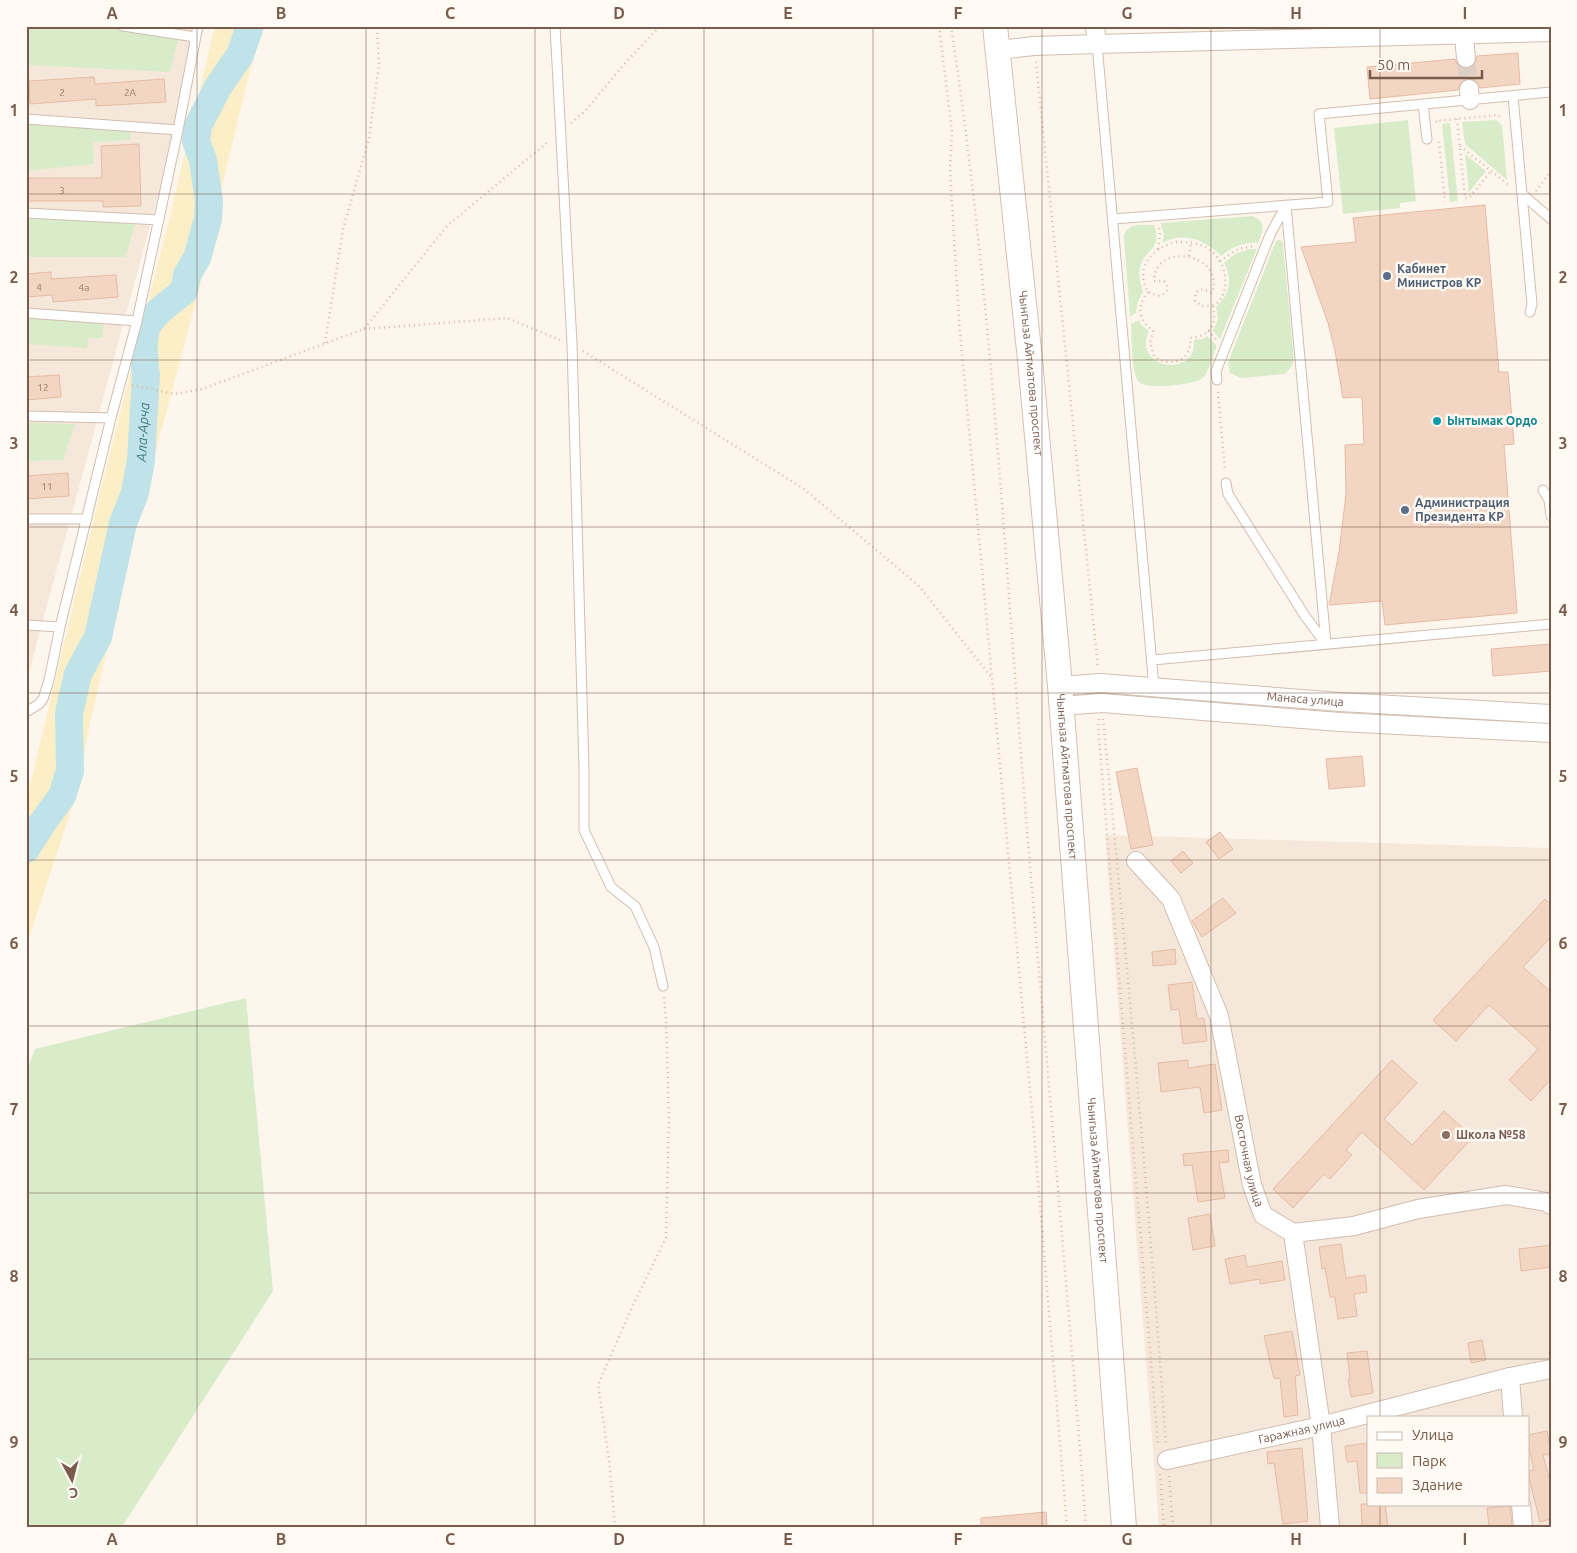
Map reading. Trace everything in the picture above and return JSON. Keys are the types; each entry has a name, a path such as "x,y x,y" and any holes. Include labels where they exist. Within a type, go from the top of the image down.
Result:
{"main road":[{"name":"Чынгыза Айтматова проспект","path":"995,26 1030,360 1060,696 1124,1527"}],"street":[{"path":"1095,26 1097,44"},
{"path":"999,50 1034,46 1463,30 1551,32"},
{"path":"1463,30 1466,58"},
{"name":"Манаса улица","path":"1060,696 1100,683 1340,702 1551,714"},
{"name":"Манаса улица","path":"1060,696 1102,703 1340,722 1551,733"},
{"name":"Восточная улица","path":"1136,861 1171,899 1219,1016 1252,1186 1263,1215 1293,1234"},
{"path":"1330,1527 1321,1426 1293,1234 1354,1226 1418,1209 1506,1195 1551,1204"},
{"name":"Гаражная улица","path":"1161,1459 1321,1426 1510,1377 1551,1369"},
{"path":"1510,1377 1513,1416"},
{"path":"1521,1506 1523,1527"}],"lane":[{"path":"123,26 195,37"},
{"path":"26,712 38,704 46,690 111,418 137,320 178,130 198,26"},
{"path":"555,26 572,344 584,769 584,830 610,887 635,906 654,947 663,986"},
{"path":"1097,44 1114,219 1154,688"},
{"path":"1114,219 1328,202 1319,114 1423,104 1470,94 1513,96 1551,92"},
{"path":"1513,96 1532,304 1530,312"},
{"path":"1423,104 1427,139"},
{"path":"26,119 178,130"},
{"path":"1522,194 1551,219"},
{"path":"1217,380 1216,370 1265,248 1286,205"},
{"path":"1286,205 1326,644"},
{"path":"26,213 159,220"},
{"path":"26,313 137,320"},
{"path":"26,416 111,418"},
{"path":"1226,483 1228,494 1305,616 1326,644"},
{"path":"1543,490 1550,500 1551,516"},
{"path":"26,519 87,519"},
{"path":"1152,660 1551,624"},
{"path":"26,625 60,627"}],"path":[{"path":"325,343 342,229 369,138 378,66 377,26"},
{"path":"364,329 447,226 585,111 627,61 660,26"},
{"path":"939,26 952,132 950,169 959,320 1033,1122 1067,1527"},
{"path":"950,26 978,239 995,417 1025,806 1086,1527"},
{"path":"1034,46 1100,683"},
{"path":"1437,130 1436,121 1497,115 1505,121"},
{"path":"1456,119 1465,198 1469,198 1491,171"},
{"path":"1438,139 1445,202"},
{"path":"1459,145 1522,194"},
{"path":"1535,192 1551,171"},
{"path":"1154,216 1160,234 1158,250"},
{"path":"1176,242 1192,243 1210,250 1220,261 1225,273 1225,287 1220,299 1213,306 1202,306 1196,301 1196,292 1204,289 1212,293 1214,285 1207,266 1196,258 1176,256 1164,262 1156,271 1154,281 1164,281 1167,284 1168,289 1166,293 1158,296 1148,292 1143,279 1144,266 1152,254 1163,246 1176,242"},
{"path":"1189,256 1192,243"},
{"path":"1220,261 1230,253 1244,247 1251,245 1265,248"},
{"path":"1148,292 1140,307 1143,321 1154,331 1150,342 1154,356 1166,363 1181,360 1189,351 1190,338 1202,336 1208,331 1214,321 1213,306"},
{"path":"121,382 174,394 202,389 364,329 507,318 572,344 804,489 920,586 991,677"},
{"path":"1217,380 1226,483"},
{"path":"1102,703 1128,971 1156,1304 1164,1527"},
{"path":"1102,703 1098,726 1161,1459 1173,1527"},
{"path":"615,1527 609,1458 598,1385 632,1305 666,1238 669,1117 663,986"}],"shaded area":[{"path":"26,26 204,26 26,683"},
{"path":"1105,835 1551,848 1551,1527 1159,1527"}],"green space":[{"path":"26,26 92,26 179,36 170,72 30,65 26,76"},
{"path":"1408,120 1416,201 1400,203 1400,208 1343,214 1334,128"},
{"path":"1496,120 1502,125 1507,180 1465,144 1462,122"},
{"path":"26,123 131,127 130,140 93,142 94,164 26,171"},
{"path":"1450,123 1458,201 1450,202 1442,124"},
{"path":"1465,154 1486,171 1469,192"},
{"path":"1253,216 1260,221 1263,228 1258,243 1247,243 1238,246 1221,256 1215,250 1194,239 1170,239 1162,243 1164,236 1161,223"},
{"path":"26,217 135,223 126,257 26,257"},
{"path":"1154,225 1156,234 1155,245 1145,257 1139,271 1143,292 1138,301 1136,313 1130,317 1124,236 1132,226"},
{"path":"1276,241 1282,241 1283,245 1294,359 1292,366 1285,374 1241,378 1230,373 1228,362"},
{"path":"1249,249 1257,249 1220,339 1213,331 1218,319 1216,307 1221,302 1229,286 1229,275 1224,263 1235,254"},
{"path":"26,317 104,320 102,338 88,338 87,348 26,344"},
{"path":"1139,320 1141,325 1149,331 1146,344 1149,354 1156,361 1166,364 1186,361 1192,353 1194,340 1203,339 1207,336 1217,346 1205,376 1198,381 1170,386 1151,386 1139,382 1136,378 1133,363 1131,324"},
{"path":"26,423 75,424 63,460 26,461"},
{"path":"246,998 273,1291 122,1527 26,1527 26,1072 35,1049"}],"sand":[{"path":"215,26 261,26 202,278 144,496 118,604 91,718 76,795 26,947 26,802"}],"building":[{"path":"1518,53 1520,84 1480,88 1474,80 1468,79 1460,84 1458,90 1370,99 1367,67 1455,59 1461,67 1467,68 1475,63 1477,56"},
{"path":"94,77 95,84 164,79 166,102 96,106 96,99 30,104 29,81"},
{"path":"139,144 141,206 103,207 103,201 26,201 26,178 102,178 101,146"},
{"name":"Ынтымак Ордо","path":"1485,205 1499,372 1508,372 1514,444 1504,445 1517,613 1385,625 1382,601 1329,605 1339,552 1346,494 1345,445 1364,444 1362,397 1343,398 1328,323 1301,247 1356,242 1353,218"},
{"path":"51,272 51,279 116,275 118,297 53,302 52,295 26,297 26,274"},
{"path":"59,375 61,397 26,400 26,377"},
{"path":"68,473 69,496 26,499 26,476"},
{"path":"1551,644 1551,671 1493,676 1491,649"},
{"path":"1362,756 1365,786 1329,789 1326,759"},
{"path":"1137,768 1153,845 1131,849 1116,772"},
{"path":"1220,832 1233,849 1219,859 1206,842"},
{"path":"1183,851 1193,863 1181,873 1171,861"},
{"path":"1223,898 1236,913 1202,937 1192,921"},
{"name":"Школа №58","path":"1545,899 1551,905 1551,937 1523,967 1551,992 1551,1079 1531,1101 1509,1080 1538,1049 1489,1005 1456,1041 1433,1020"},
{"path":"1175,949 1176,964 1153,966 1152,952"},
{"path":"1192,982 1197,1019 1204,1018 1207,1041 1183,1044 1179,1009 1171,1010 1168,985"},
{"path":"1188,1060 1188,1068 1215,1064 1222,1110 1204,1113 1200,1087 1161,1092 1158,1063"},
{"name":"Школа №58","path":"1392,1060 1417,1083 1384,1119 1412,1145 1444,1111 1473,1137 1424,1190 1362,1132 1346,1150 1352,1155 1330,1179 1324,1174 1293,1208 1273,1189"},
{"path":"1228,1150 1229,1162 1219,1163 1225,1198 1198,1202 1192,1165 1184,1166 1183,1154"},
{"path":"1210,1214 1215,1246 1193,1250 1188,1218"},
{"path":"1341,1244 1346,1278 1365,1275 1367,1292 1354,1294 1357,1316 1338,1319 1335,1297 1330,1297 1325,1268 1322,1269 1319,1247"},
{"path":"1551,1245 1551,1267 1521,1271 1519,1249"},
{"path":"1245,1255 1247,1267 1282,1261 1285,1280 1260,1284 1260,1279 1230,1284 1225,1259"},
{"path":"1292,1331 1300,1375 1295,1376 1298,1415 1284,1417 1280,1378 1274,1379 1264,1336"},
{"path":"1482,1340 1486,1360 1471,1363 1468,1343"},
{"path":"1367,1351 1373,1393 1351,1397 1347,1353"},
{"path":"1547,1431 1551,1454 1543,1455 1551,1485 1551,1519 1540,1522 1530,1482 1530,1471 1534,1470 1530,1453 1530,1435"},
{"path":"1367,1443 1367,1493 1360,1493 1357,1461 1347,1462 1345,1446"},
{"path":"1302,1448 1308,1521 1283,1524 1274,1463 1268,1464 1267,1452"},
{"path":"1361,1504 1367,1504 1367,1506 1385,1506 1388,1527 1362,1527"},
{"path":"1510,1506 1512,1525 1489,1527 1487,1508"},
{"path":"1046,1512 1047,1527 981,1527 981,1518"}],"waterway":[{"name":"Ала-Арча","path":"26,849 62,796 70,771 69,713 78,674 98,637 123,523 135,493 141,460 146,375 144,361 145,332 154,316 184,291 187,275 197,258 208,219 209,201 203,160 196,141 198,126 218,87 240,55 250,26"}],"tunnel":[{"path":"1466,58 1469,89"}],"place":[{"name":"Кабинет Министров КР","path":"1387,276"},
{"name":"Ынтымак Ордо","path":"1437,421"},
{"name":"Администрация Президента КР","path":"1405,510"},
{"name":"Школа №58","path":"1446,1135"}]}
